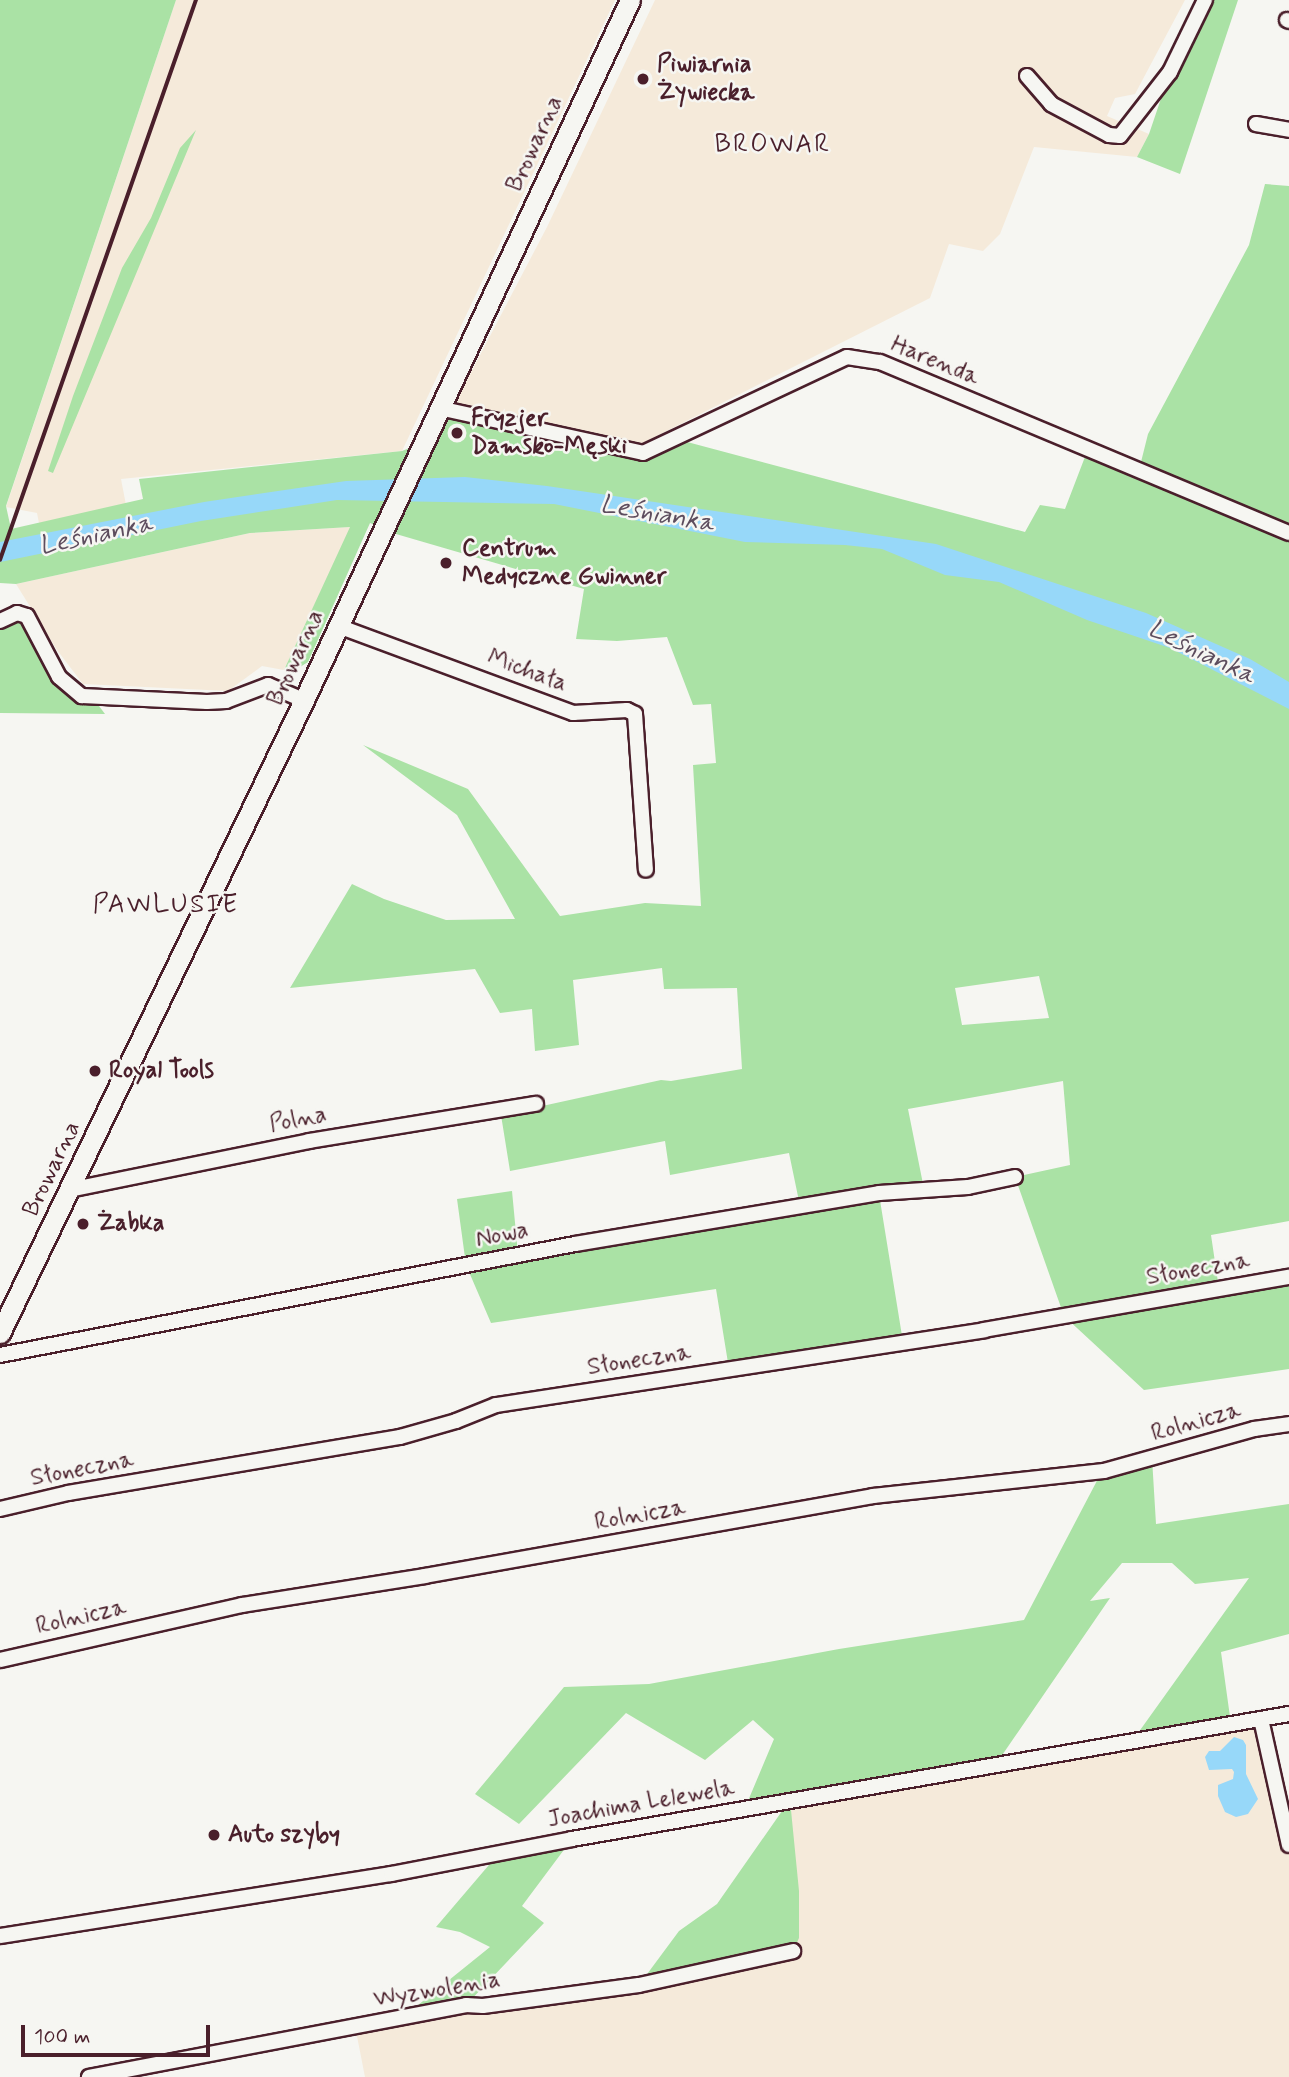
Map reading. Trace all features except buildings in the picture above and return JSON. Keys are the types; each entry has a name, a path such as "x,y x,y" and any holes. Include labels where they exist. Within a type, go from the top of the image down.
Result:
{"street":[{"name":"Browarna","path":"0,1334 384,530 422,443 630,0"},
{"path":"1027,76 1051,104 1109,135 1119,136 1170,72 1205,0"},
{"path":"1256,124 1289,130"},
{"name":"Harenda","path":"439,408 643,453 832,361 847,357 880,362 1289,533"},
{"path":"0,621 17,612 27,616 59,677 82,696 226,701 268,685 303,700"},
{"name":"Michała","path":"338,626 573,713 628,710 635,714 646,870"},
{"name":"Polna","path":"69,1190 309,1140 536,1104"},
{"name":"Nowa","path":"0,1355 582,1242 879,1193 968,1187 1015,1177"},
{"name":"Słoneczna","path":"0,1509 82,1491 400,1437 456,1421 496,1405 984,1330 1289,1277"},
{"name":"Rolnicza","path":"0,1660 242,1605 425,1576 873,1496 1104,1471 1254,1429 1289,1423"},
{"name":"Joachima Lelewela","path":"0,1936 391,1874 536,1845 1289,1714"},
{"path":"1261,1719 1289,1845"},
{"name":"Wyzwolenia","path":"89,2077 466,2005 483,2006 639,1985 793,1951"}],"shaded area":[{"path":"176,0 615,0 402,451 121,479 126,505 39,523 37,513 6,507"},
{"path":"655,0 1185,0 1135,94 1115,98 1107,116 1149,134 1137,157 1034,147 1000,234 983,251 949,244 930,298 635,447 455,403 547,227"},
{"path":"351,527 284,670 262,666 228,691 83,684 57,650 16,584 250,533"},
{"path":"1261,1719 1289,1845 1289,2077 365,2077 355,2026 792,1951 790,1800"}],"green space":[{"path":"0,0 176,0 6,506 11,529 143,499 139,479 402,451 422,443 439,408 643,453 676,439 1025,532 1040,505 1065,509 1088,449 1139,470 1148,434 1249,245 1265,184 1289,186 1289,1221 1211,1235 1219,1289 1289,1277 1289,1369 1144,1390 1064,1316 1015,1177 1070,1165 1063,1081 908,1109 924,1189 879,1194 903,1342 729,1369 716,1289 491,1323 466,1265 457,1199 512,1191 518,1254 800,1206 789,1153 670,1175 665,1141 510,1171 501,1115 661,1080 671,1081 742,1069 737,988 664,989 662,968 573,980 579,1045 535,1051 532,1009 500,1013 475,969 290,988 352,884 384,899 446,920 515,919 457,815 363,745 468,789 560,916 645,903 701,906 693,765 716,763 711,704 693,705 667,637 617,641 576,639 584,589 396,534 370,523 308,662 289,674 284,670 350,527 250,533 16,584 0,583","holes":["1039,976 1049,1018 962,1025 955,988"]},
{"path":"1205,0 1238,0 1180,174 1137,157 1149,134 1170,72"},
{"path":"196,130 53,473 48,471 73,396 122,268 151,218 180,148"},
{"path":"19,620 30,630 61,688 79,700 99,706 105,714 0,713 0,627"},
{"path":"1152,1458 1156,1524 1289,1504 1289,1634 1221,1652 1231,1724 1133,1740 1249,1578 1195,1584 1172,1563 1122,1563 1090,1601 1110,1598 996,1764 790,1800 799,1891 799,1938 793,1951 639,1985 679,1931 717,1904 789,1801 745,1808 774,1739 753,1720 705,1760 626,1713 519,1824 475,1794 564,1687 649,1684 839,1649 1024,1620 1100,1475"},
{"path":"572,1839 522,1906 544,1923 466,2005 402,2018 490,1947 460,1932 436,1927 500,1852"}],"water":[{"name":"Leśnianka","path":"465,477 547,486 936,544 1146,613 1250,659 1289,682 1289,709 1170,648 1087,620 999,582 945,575 882,549 845,545 745,542 554,504 337,500 201,521 0,562 0,542 204,502 346,481"},
{"path":"1234,1737 1243,1740 1246,1745 1246,1774 1258,1799 1248,1814 1236,1817 1225,1812 1218,1796 1218,1785 1233,1779 1234,1772 1232,1769 1209,1770 1205,1757 1209,1751 1220,1751"}],"railway":[{"path":"0,560 196,0"}],"place":[{"name":"Piwiarnia Żywiecka","path":"643,79"},
{"name":"Fryzjer Damsko-Męski","path":"457,433"},
{"name":"Centrum Medyczne Gwinner","path":"446,563"},
{"name":"Royal Tools","path":"95,1071"},
{"name":"Żabka","path":"83,1224"},
{"name":"Auto szyby","path":"214,1835"}],"district":[{"name":"BROWAR","path":"773,146"},
{"name":"PAWLUSIE","path":"166,906"}]}
